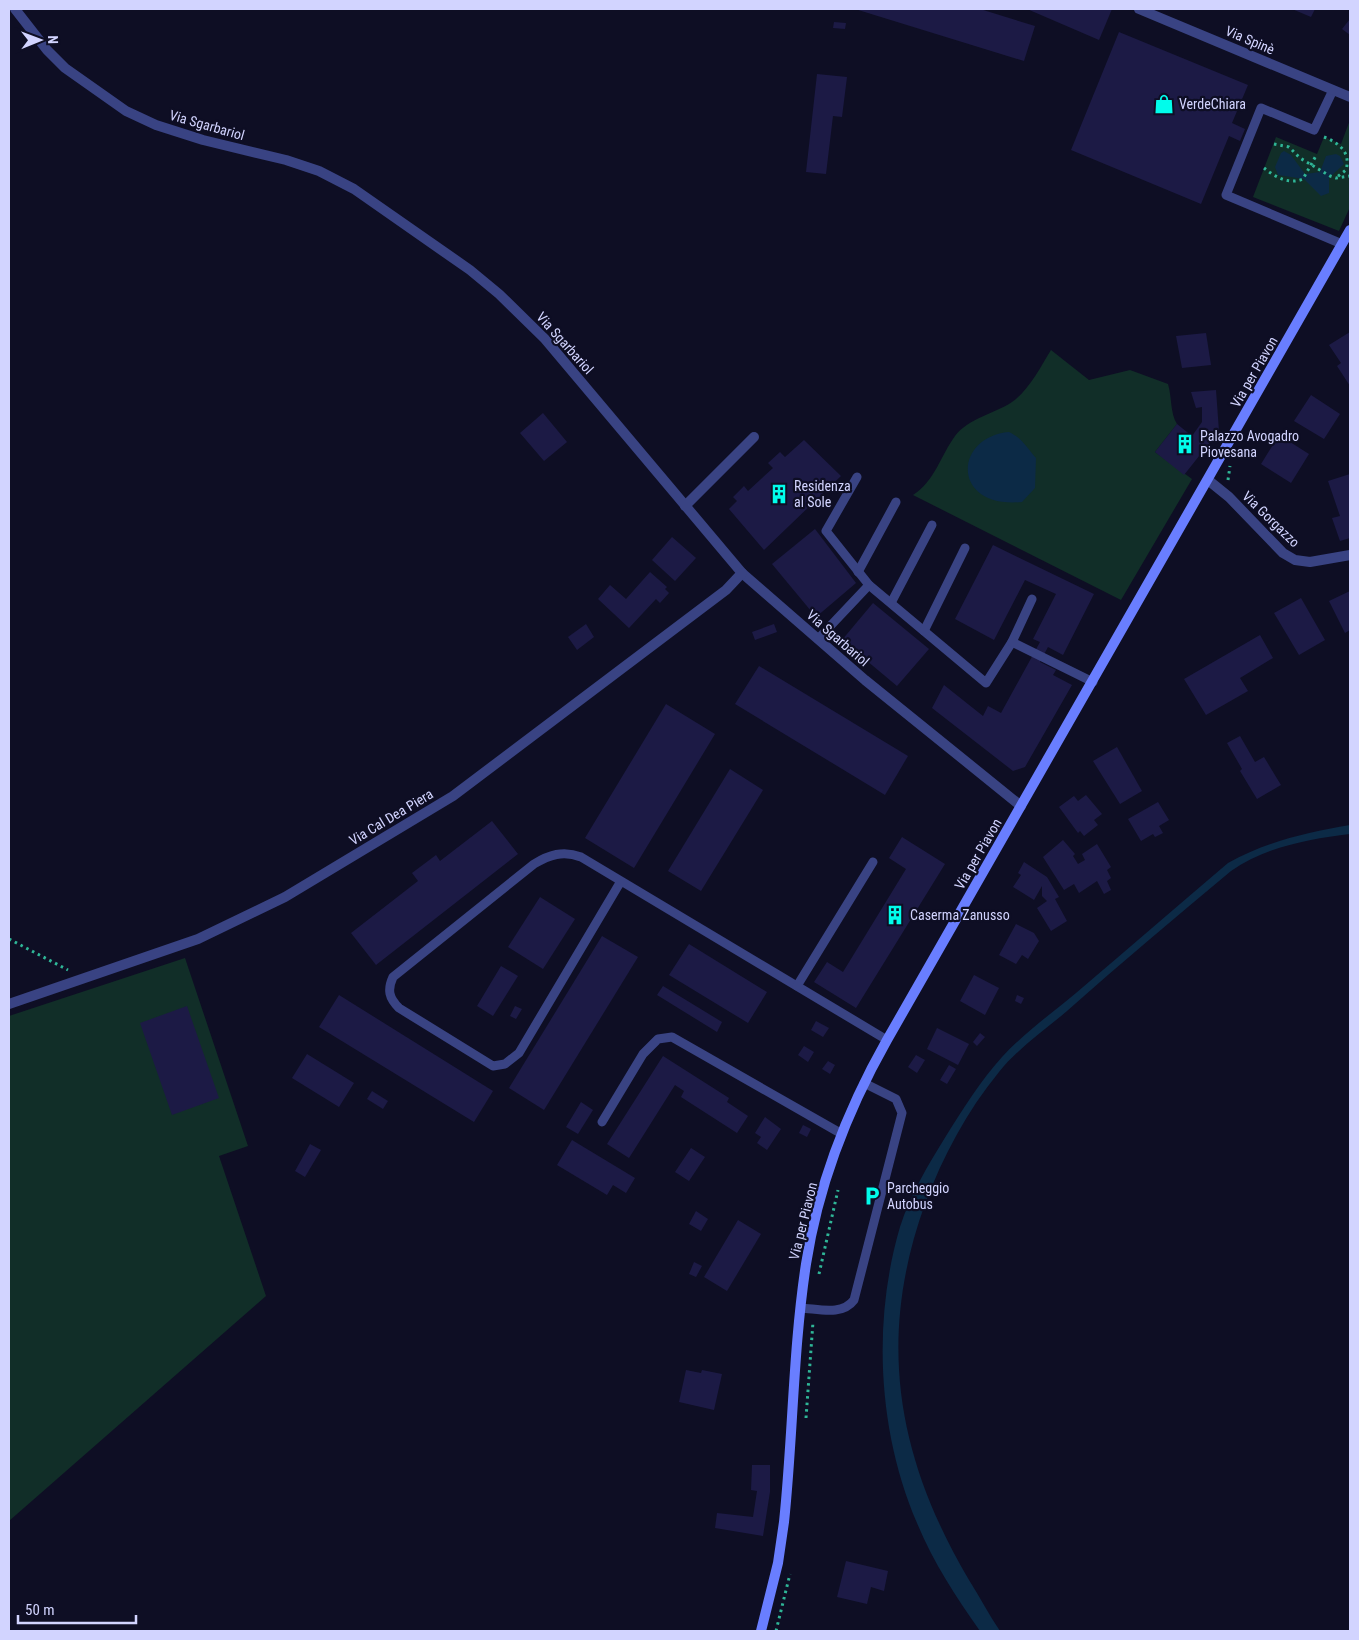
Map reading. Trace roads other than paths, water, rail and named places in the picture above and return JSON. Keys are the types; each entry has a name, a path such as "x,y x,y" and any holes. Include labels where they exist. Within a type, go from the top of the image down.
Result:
{"street":[{"name":"Via Sgarbariol","path":"16,9 47,50 65,68 126,111 156,125 202,140 286,160 319,171 354,189 470,270 499,294 545,339 742,573 872,686 1022,806"},
{"name":"Via Spinè","path":"1140,9 1350,97"},
{"name":"Via per Piavon","path":"761,1631 776,1571 784,1522 801,1308 812,1232 842,1134 864,1083 887,1040 1349,234"},
{"path":"685,506 754,437"},
{"name":"Via Gorgazzo","path":"1208,480 1229,497 1283,553 1295,560 1310,562 1350,555"},
{"name":"Via Cal Dea Piera","path":"9,1004 198,939 285,897 453,796 726,590 742,573"}],"lane":[{"path":"1333,90 1314,130 1261,108 1226,195 1342,244"},
{"path":"857,477 826,531 869,585 986,683 1012,642 1032,599"},
{"path":"858,572 896,502"},
{"path":"891,603 932,525"},
{"path":"924,631 965,548"},
{"path":"818,638 869,585"},
{"path":"1012,642 1093,682"},
{"path":"621,881 519,1053 505,1064 493,1066 399,1008 392,1000 390,985 393,977 534,864 556,854 574,854 621,881 887,1040"},
{"path":"797,986 873,862"},
{"path":"602,1122 644,1054 658,1039 672,1037 842,1134"},
{"path":"801,1308 842,1310 854,1300 902,1119 901,1107 896,1100 864,1083"}],"water":[{"path":"1284,151 1291,155 1305,174 1320,172 1326,156 1336,154 1340,156 1344,164 1329,178 1329,193 1321,196 1304,179 1278,175 1275,167 1281,153"},
{"path":"1009,432 1021,440 1036,458 1035,488 1022,502 999,501 982,495 972,484 968,472 970,458 977,446 991,437"},
{"path":"1350,825 1350,834 1288,845 1258,856 1231,871 1210,888 1006,1064 976,1102 940,1169 925,1204 910,1254 901,1303 898,1351 902,1397 911,1443 925,1489 944,1534 1000,1631 980,1631 930,1552 917,1523 904,1488 894,1452 887,1414 883,1376 885,1301 891,1263 900,1227 909,1203 920,1180 972,1095 1002,1057 1029,1031 1228,863 1257,849 1287,839"}],"place":[{"name":"VerdeChiara","path":"1164,104"},
{"name":"Palazzo Avogadro Piovesana","path":"1185,444"},
{"name":"Residenza al Sole","path":"779,494"},
{"name":"Caserma Zanusso","path":"895,915"},
{"name":"Parcheggio Autobus","path":"872,1196"}]}
